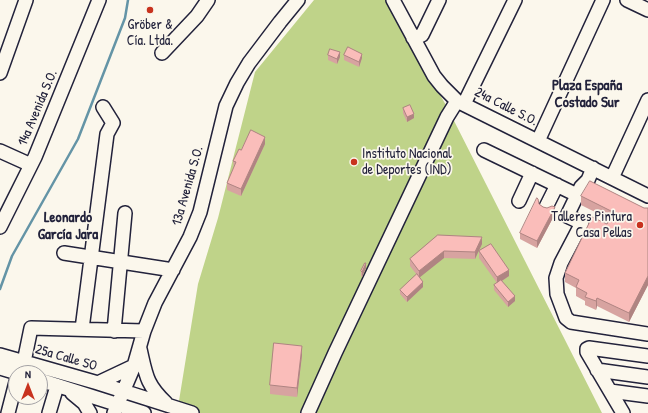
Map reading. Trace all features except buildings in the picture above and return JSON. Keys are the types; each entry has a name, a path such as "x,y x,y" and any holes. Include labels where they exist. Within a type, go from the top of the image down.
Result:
{"street":[{"path":"0,73 26,0"},
{"name":"14a Avenida S.O.","path":"0,227 31,165 100,0"},
{"path":"162,53 197,16 208,0"},
{"name":"13a Avenida S.O.","path":"116,409 134,366 144,331 155,303 190,237 200,212 226,106 249,63 298,0"},
{"name":"24a Calle S.O.","path":"393,0 434,76 442,86 461,102 538,141 593,178 612,178 648,196"},
{"path":"413,38 422,34 439,0"},
{"path":"308,413 447,116 461,102 515,0"},
{"path":"538,141 603,0"},
{"path":"627,0 648,10"},
{"path":"612,178 648,100"},
{"path":"82,329 107,134 114,122 103,107"},
{"path":"484,150 576,195"},
{"path":"0,151 31,165"},
{"path":"519,201 532,173"},
{"path":"593,178 580,187 567,216 582,223 570,245 556,278 557,294 566,318 571,322 648,334"},
{"path":"546,207 557,185"},
{"path":"114,331 125,213"},
{"path":"64,253 173,270"},
{"path":"21,365 31,328 144,331"},
{"path":"140,348 148,381 154,392 169,406"},
{"path":"623,413 597,370 587,352 587,349 589,348 648,356"},
{"name":"25a Calle SO","path":"0,355 15,365"},
{"path":"98,383 134,366"},
{"path":"597,370 648,376"},
{"name":"25a Calle SO","path":"48,373 98,383 192,413"},
{"name":"25a Calle SO","path":"48,383 116,409 144,413"},
{"path":"49,413 62,387 84,403 90,413"},
{"path":"610,391 648,396"}],"green space":[{"name":"Instituto Nacional de Deportes (IND)","path":"314,0 386,0 447,107 602,413 177,413 198,284 218,218 255,72"}],"waterway":[{"path":"0,289 12,256 78,139 125,18 128,0"}],"place":[{"name":"Gröber & Cía. Ltda.","path":"150,10"},
{"name":"Instituto Nacional de Deportes (IND)","path":"354,162"},
{"name":"Talleres Pintura Casa Pellas","path":"640,225"}],"district":[{"name":"Plaza España Costado Sur","path":"587,94"},
{"name":"Leonardo García Jara","path":"68,226"}]}
